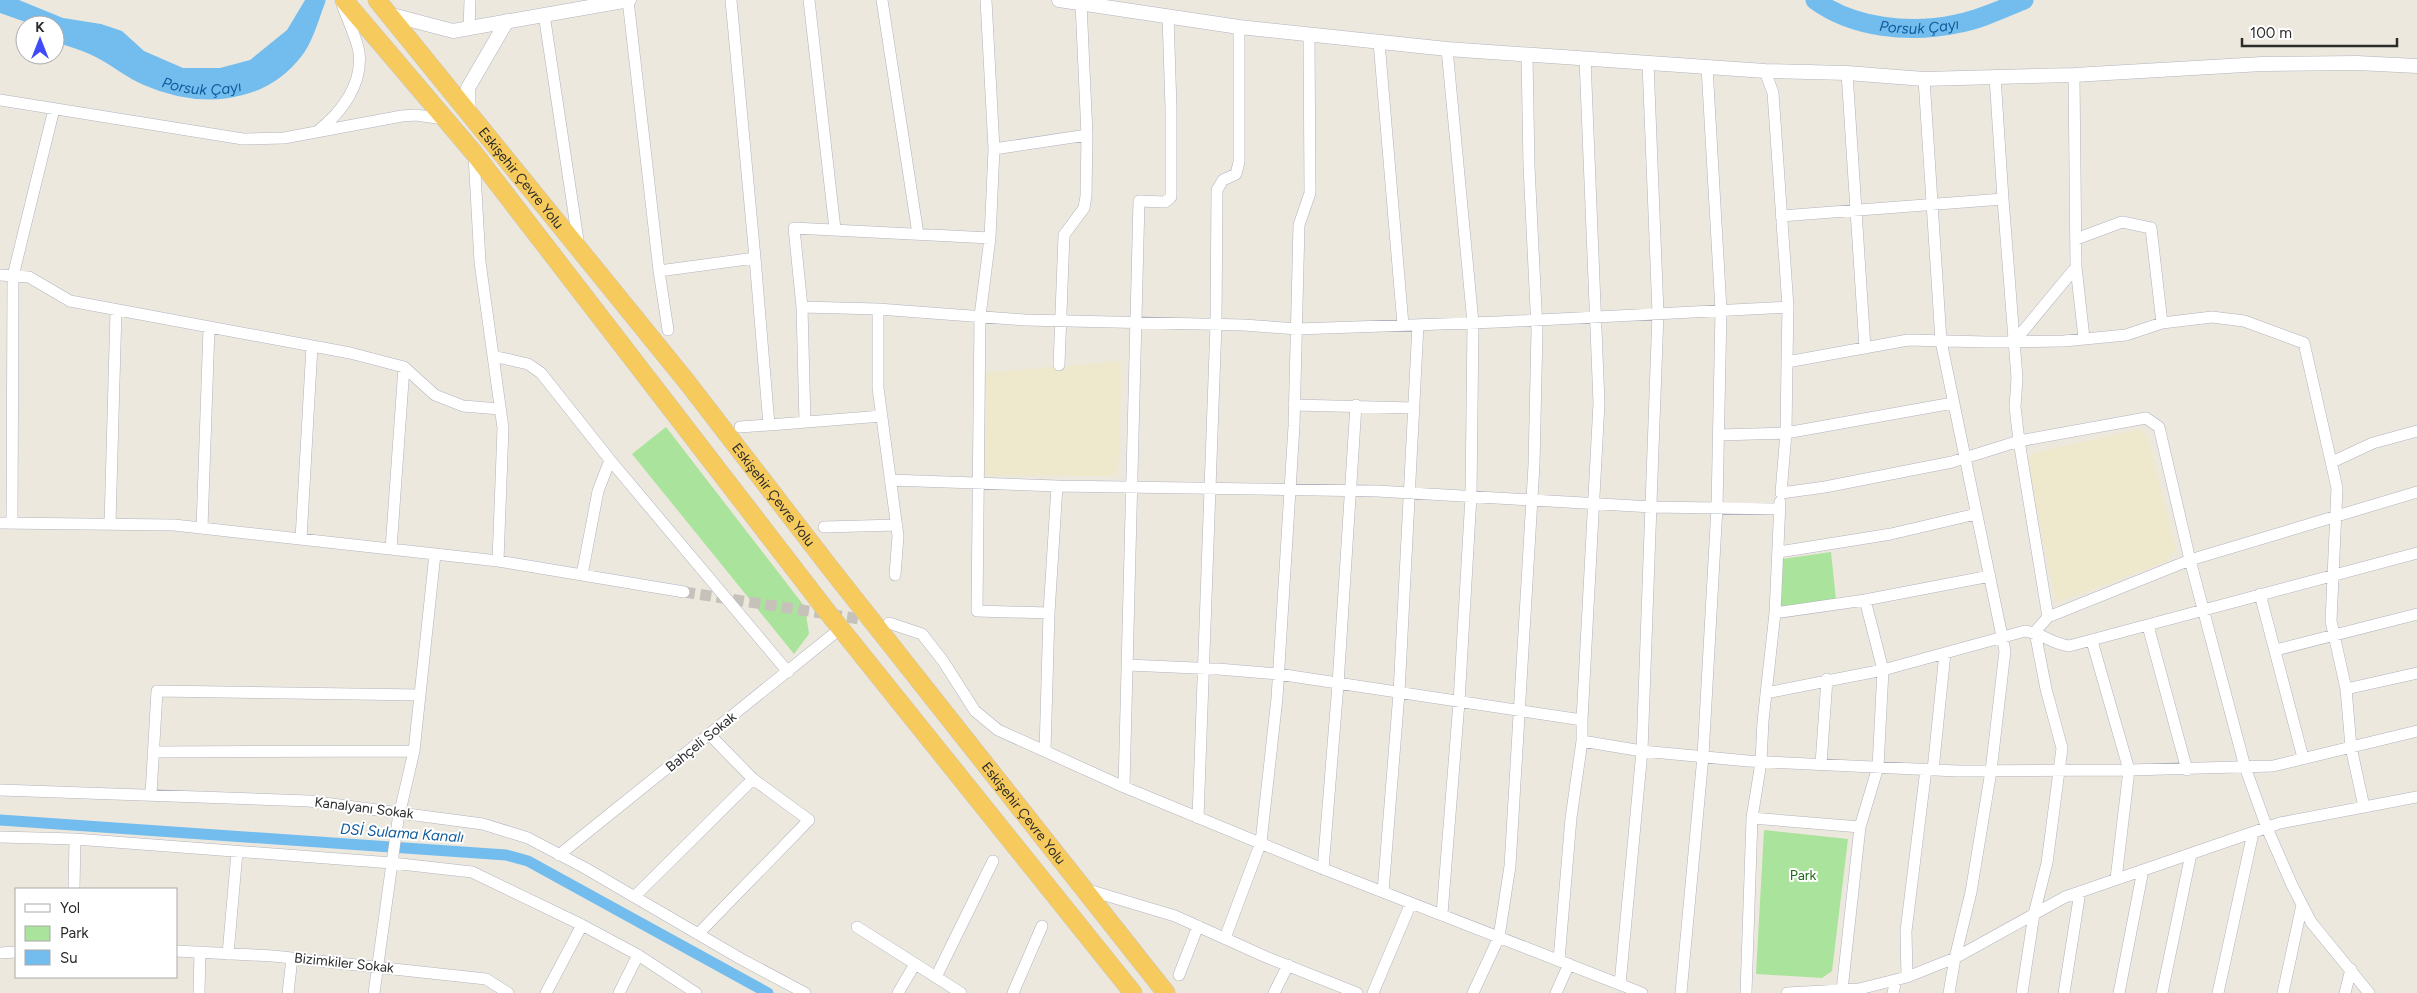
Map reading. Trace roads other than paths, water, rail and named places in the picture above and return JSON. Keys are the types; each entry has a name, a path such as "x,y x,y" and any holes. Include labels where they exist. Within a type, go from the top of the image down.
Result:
{"highway":[{"name":"Eskişehir Çevre Yolu","path":"344,0 474,153 841,628 1133,993"},
{"name":"Eskişehir Çevre Yolu","path":"381,4 687,382 831,569 1166,993"}],"street":[{"path":"315,133 331,120 348,100 358,71 359,52 340,0"},
{"path":"470,0 470,29"},
{"path":"381,4 453,31 544,14 577,4 628,0 659,271 668,330"},
{"path":"731,0 769,425"},
{"path":"809,0 835,229"},
{"path":"882,0 918,234"},
{"path":"986,0 994,149 990,238 980,316 977,611 1049,613"},
{"path":"1059,0 1239,27 1447,49 1648,64 1765,71 1847,73 1924,79 2074,75 2262,64 2357,63 2417,66"},
{"path":"1059,365 1064,235 1084,208 1087,136 1081,3"},
{"path":"544,14 579,250"},
{"path":"1124,787 1139,201 1165,202 1170,197 1171,108 1168,16"},
{"path":"469,115 468,88 507,21"},
{"path":"1198,818 1216,324 1217,190 1223,180 1236,174 1239,162 1239,27"},
{"path":"1225,938 1261,842 1278,674 1294,405 1299,225 1310,193 1309,35"},
{"path":"1379,42 1403,326"},
{"path":"1442,914 1459,702 1471,496 1473,323 1447,49"},
{"path":"1473,993 1500,936 1510,866 1532,499 1536,320 1529,166 1527,56"},
{"path":"1556,993 1564,962 1571,818 1582,741 1599,403 1585,59"},
{"path":"1620,984 1642,751 1658,314 1648,64"},
{"path":"1681,993 1703,756 1717,507 1721,310 1707,67"},
{"path":"1746,993 1752,818 1761,762 1766,693 1776,613 1780,509 1786,433 1788,307 1773,94 1765,71"},
{"path":"1847,73 1865,348"},
{"path":"2074,75 2076,267 2084,338"},
{"path":"1995,77 2002,200 2017,378 2015,407 2048,618"},
{"path":"1924,79 1941,341 2005,651 1991,770 1971,892 1955,958 1949,993"},
{"path":"0,100 243,139 284,138 402,116 416,115 444,119"},
{"path":"54,109 13,276 6,523 174,524 498,561 684,592"},
{"path":"994,149 1087,136"},
{"path":"474,153 480,262 502,428 498,561"},
{"path":"1781,216 1931,203 2002,200"},
{"path":"2076,239 2122,222 2151,228 2162,323"},
{"path":"805,422 802,308 794,228 990,238"},
{"path":"659,271 755,258"},
{"path":"2014,342 2076,267"},
{"path":"0,275 29,277 70,301 350,353 404,367 435,395 463,406 500,409"},
{"path":"802,308 878,309 1060,321 1216,324 1297,329 1473,323 1788,307"},
{"path":"878,309 878,388 898,536 896,575"},
{"path":"110,524 116,310"},
{"path":"1787,362 1908,340 2014,342 2084,338 2126,334 2162,323 2212,317 2244,321 2304,343 2337,488 2330,621 2346,690 2351,747 2364,806"},
{"path":"1383,892 1399,693 1418,325"},
{"path":"202,528 208,328"},
{"path":"301,539 312,346"},
{"path":"493,356 528,364 541,373 610,460 788,672"},
{"path":"391,549 401,385 404,367"},
{"path":"1719,435 1786,433 1953,403"},
{"path":"1294,405 1356,405 1414,408"},
{"path":"1323,869 1338,684 1356,405"},
{"path":"740,427 882,416"},
{"path":"1781,493 1825,487 1964,458 2019,441 2146,418 2159,427 2190,560 2245,768 2267,828 2311,922 2369,993"},
{"path":"2332,462 2373,443 2417,432"},
{"path":"582,575 598,491 610,460"},
{"path":"890,480 1057,486 1350,490 1652,507 1780,509"},
{"path":"1045,751 1049,613 1057,486"},
{"path":"2035,632 2048,618 2190,560 2417,492"},
{"path":"1779,552 1891,534 1976,514"},
{"path":"824,527 896,525"},
{"path":"1766,693 1827,679 1883,670 2025,632 2035,632 2061,645 2069,646 2417,553"},
{"path":"374,993 399,816 414,751 435,554"},
{"path":"1776,613 1866,600 1990,576"},
{"path":"2260,594 2303,758"},
{"path":"1835,991 1860,827 1878,767 1883,670 1866,600"},
{"path":"2276,650 2417,614"},
{"path":"889,623 922,634 943,661 975,711 998,730 1198,818 1261,842 1323,869 1500,936 1642,993"},
{"path":"2148,626 2188,770"},
{"name":"Bahçeli Sokak","path":"559,855 841,628"},
{"path":"2022,993 2034,914 2047,863 2062,748 2046,690 2035,632"},
{"path":"2092,641 2129,770 2116,879"},
{"path":"1893,993 1902,978 1906,931 1945,653"},
{"path":"1128,666 1203,668 1278,674 1519,712 1582,720"},
{"path":"2346,690 2417,673"},
{"path":"1821,764 1827,679"},
{"path":"151,794 157,691 420,695"},
{"path":"1582,741 1642,751 1761,762 1930,769 2188,770 2273,766 2417,731"},
{"path":"698,934 809,820 753,779 710,735"},
{"path":"153,752 414,751"},
{"path":"634,897 753,779"},
{"name":"Kanalyanı Sokak","path":"0,790 309,800 399,816 482,824 528,838 805,993"},
{"path":"1787,993 1859,989 1902,978 1955,958 2065,897 2116,879 2267,828 2364,806 2417,797"},
{"path":"1752,818 1860,827"},
{"path":"2218,993 2253,833"},
{"path":"0,837 75,839 237,852 393,858 472,872 582,924 638,954 696,993"},
{"path":"74,888 75,839"},
{"path":"228,954 237,852"},
{"path":"2162,993 2191,854"},
{"path":"936,978 993,861"},
{"path":"2119,993 2143,870"},
{"path":"1085,889 1175,916 1357,993"},
{"path":"2064,993 2080,892"},
{"path":"1372,993 1411,902"},
{"path":"2283,993 2302,905"},
{"path":"546,993 582,924"},
{"path":"1015,992 1042,926"},
{"path":"1179,975 1198,926"},
{"path":"857,927 961,993"},
{"path":"0,953 15,952"},
{"name":"Bizimkiler Sokak","path":"178,952 292,958 486,979 508,993"},
{"path":"199,993 200,952"},
{"path":"619,993 638,954"},
{"path":"288,993 292,958"},
{"path":"898,993 914,964"},
{"path":"1274,993 1288,965"},
{"path":"2345,993 2351,969"}],"water":[{"path":"0,0 19,0 56,15 15,15 15,18 0,13"},
{"path":"305,0 321,0 309,33 283,59 242,81 216,90 136,73 100,41 65,35 65,18 101,24 122,31 144,51 183,68 220,68 250,60 287,30"}],"waterway":[{"name":"Porsuk Çayı","path":"65,35 96,46 141,73 166,83 186,88 226,89 264,77 280,65 299,44 316,0"},
{"name":"Porsuk Çayı","path":"1815,0 1847,17 1864,23 1901,28 1938,27 1965,22 2024,0"},
{"name":"DSİ Sulama Kanalı","path":"0,820 506,855 528,861 768,993"}],"tunnel":[{"path":"684,592 873,621"}],"park label":[{"name":"Park","path":"1803,875"}]}
